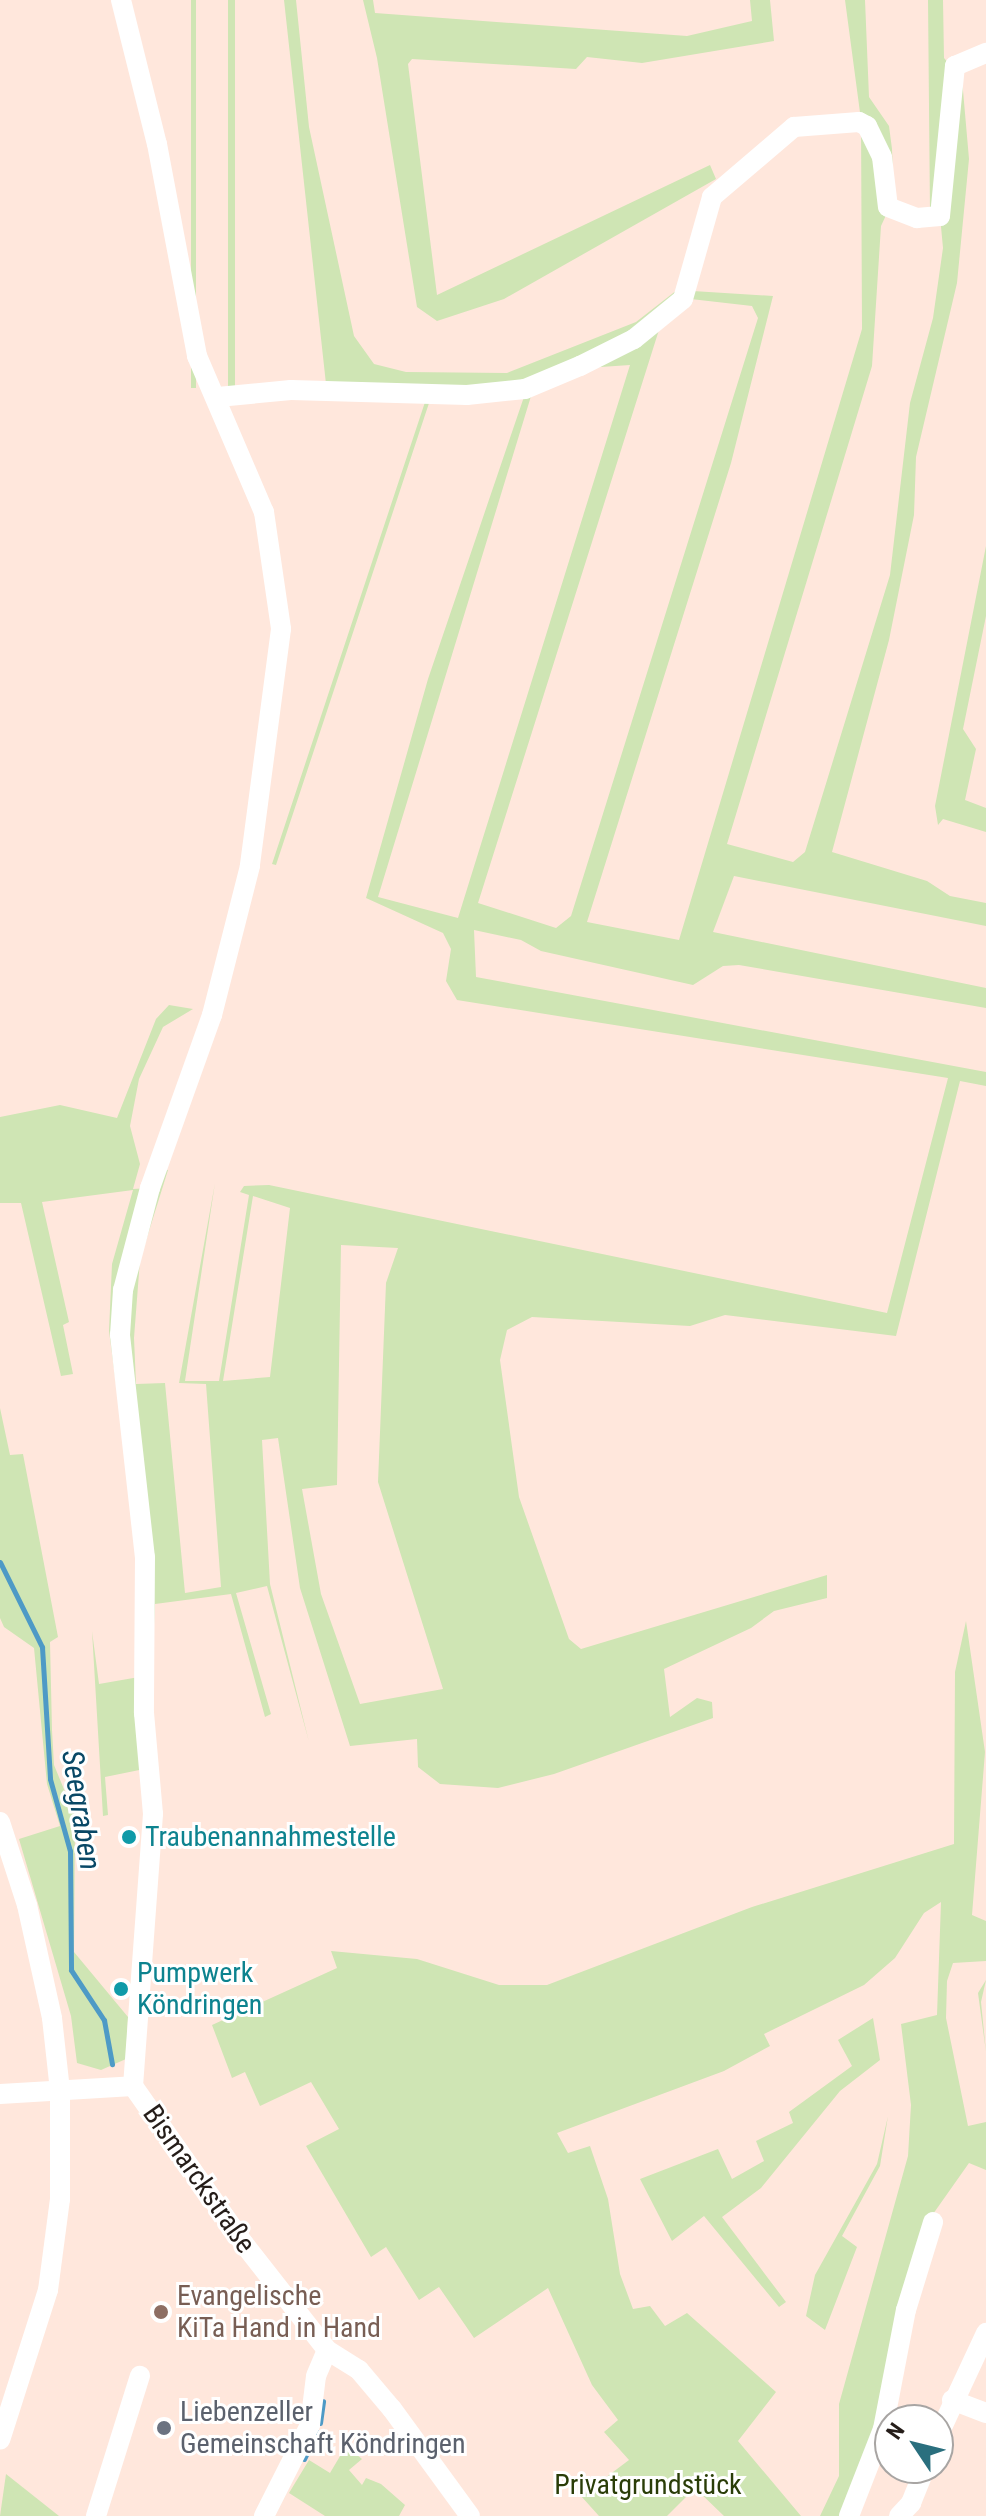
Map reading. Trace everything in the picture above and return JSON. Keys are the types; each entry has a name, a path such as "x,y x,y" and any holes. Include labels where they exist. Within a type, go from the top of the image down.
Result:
{"street":[{"name":"Bismarckstraße","path":"121,0 157,144 197,356 218,397 264,512 281,629 250,866 212,1015 150,1188 123,1290 120,1335 145,1557 150,1862 133,2086 244,2244 327,2350 359,2370 470,2516"},
{"path":"218,397 291,390 467,395 525,389 580,366 634,339 683,299 712,197 794,127 859,122 867,126 882,157 888,207 917,218 940,216 955,66 986,53"},
{"path":"0,1822 27,1905 47,1991 60,2090 60,2199 48,2290 0,2440"},
{"path":"0,2094 133,2086"},
{"path":"849,2516 883,2429 906,2310 933,2222"},
{"path":"950,2404 986,2333"},
{"path":"264,2516 310,2425 316,2376 327,2350"},
{"path":"96,2516 140,2376"},
{"path":"952,2400 986,2413"},
{"path":"899,2516 911,2503 919,2484"}],"green space":[{"path":"191,0 196,0 196,388 191,388"},
{"path":"228,0 235,0 235,386 228,386"},
{"path":"284,0 296,0 309,127 354,336 374,364 406,372 507,373 636,322 677,290 773,296 731,463 587,922 679,940 862,329 861,120 845,0 865,0 869,97 889,126 892,149 894,198 881,226 872,366 727,844 793,862 805,852 890,575 910,403 933,318 943,248 940,216 930,214 928,0 943,0 944,58 962,79 969,159 957,283 916,457 914,515 889,640 832,852 927,881 950,896 986,903 986,926 734,876 713,932 986,988 986,1008 739,965 723,966 693,985 541,951 521,940 474,930 476,977 986,1072 986,1086 960,1081 896,1336 725,1315 690,1326 532,1317 507,1330 500,1360 519,1497 569,1639 581,1649 827,1575 827,1598 774,1611 751,1628 664,1669 670,1717 697,1698 712,1702 713,1718 554,1774 498,1788 440,1784 418,1767 417,1739 350,1746 300,1588 278,1438 262,1440 270,1584 309,1742 267,1586 236,1593 271,1714 265,1717 231,1594 155,1604 149,1730 154,1767 105,1777 108,1815 103,1816 92,1631 99,1684 139,1677 139,1557 109,1331 112,1264 133,1190 42,1202 69,1322 63,1325 73,1374 61,1376 21,1203 0,1203 0,1117 60,1105 117,1118 156,1019 169,1005 193,1009 163,1027 139,1079 130,1126 140,1164 133,1189 150,1188 158,1168 168,1170 140,1260 134,1338 136,1384 165,1383 185,1593 221,1587 206,1384 179,1383 215,1183 185,1381 219,1381 249,1195 240,1192 244,1186 269,1185 887,1313 948,1078 457,1000 446,981 451,949 443,933 366,898 428,679 527,388 433,391 276,865 272,864 428,393 326,384","holes":["682,298 752,306 758,318 571,916 556,928 478,903 664,314","630,365 458,918 378,897 535,383 586,368","253,1196 290,1208 270,1377 223,1381","341,1245 398,1248 386,1283 378,1482 443,1689 360,1704 321,1594 302,1489 337,1485"]},
{"path":"363,0 373,0 375,13 687,36 752,21 750,0 770,0 774,41 642,63 587,57 576,69 412,59 408,64 437,295 710,165 716,179 504,299 437,321 417,307 377,58"},
{"path":"986,546 986,616 963,729 976,749 965,800 986,808 986,832 943,819 938,825 935,806"},
{"path":"0,1408 10,1455 23,1454 58,1637 50,1642 52,1730 54,1765 75,1816 74,1952 128,2017 126,2059 101,2070 77,2063 71,2016 19,1839 60,1826 47,1784 34,1648 4,1627 0,1618"},
{"name":"Privatgrundstück","path":"966,1621 985,1752 972,1915 986,1921 986,1961 953,1963 947,1981 946,2018 968,2126 986,2122 986,2170 969,2163 926,2224 888,2403 874,2404 874,2439 844,2516 820,2516 839,2476 839,2404 908,2156 911,2105 901,2024 937,2015 941,1902 924,1913 895,1958 864,1985 764,2034 770,2046 724,2071 557,2133 568,2153 590,2146 608,2199 620,2274 633,2309 650,2306 665,2326 687,2313 776,2392 738,2441 801,2516 724,2516 695,2488 667,2516 599,2516 581,2496 629,2460 604,2432 618,2420 592,2385 548,2288 474,2338 439,2287 419,2300 386,2247 371,2257 306,2146 339,2129 311,2082 260,2106 245,2072 232,2078 212,2025 337,1968 331,1951 417,1959 499,1985 547,1985 752,1907 954,1844 955,1672"},
{"path":"986,1980 981,2002 986,2052 978,1993"},
{"path":"873,2018 880,2060 840,2091 761,2188 722,2217 786,2302 779,2307 704,2216 672,2241 640,2179 718,2149 732,2179 764,2161 756,2141 793,2123 789,2112 852,2066 838,2040"},
{"path":"888,2116 880,2166 842,2236 857,2247 825,2330 806,2316 815,2275 877,2164"},
{"path":"346,2446 362,2459 349,2470 362,2485 366,2478 381,2484 405,2505 399,2516 325,2516 289,2493 309,2460 330,2473"},
{"path":"6,2474 59,2516 0,2516"}],"waterway":[{"name":"Seegraben","path":"0,1562 42,1647 50,1779 70,1851 71,1970 104,2020 112,2064"},
{"name":"Seegraben","path":"320,2423 323,2401"},
{"name":"Seegraben","path":"304,2459 317,2432"}],"place":[{"name":"Traubenannahmestelle","path":"129,1837"},
{"name":"Pumpwerk Köndringen","path":"121,1989"},
{"name":"Evangelische KiTa Hand in Hand","path":"161,2312"},
{"name":"Liebenzeller Gemeinschaft Köndringen","path":"164,2428"}]}
